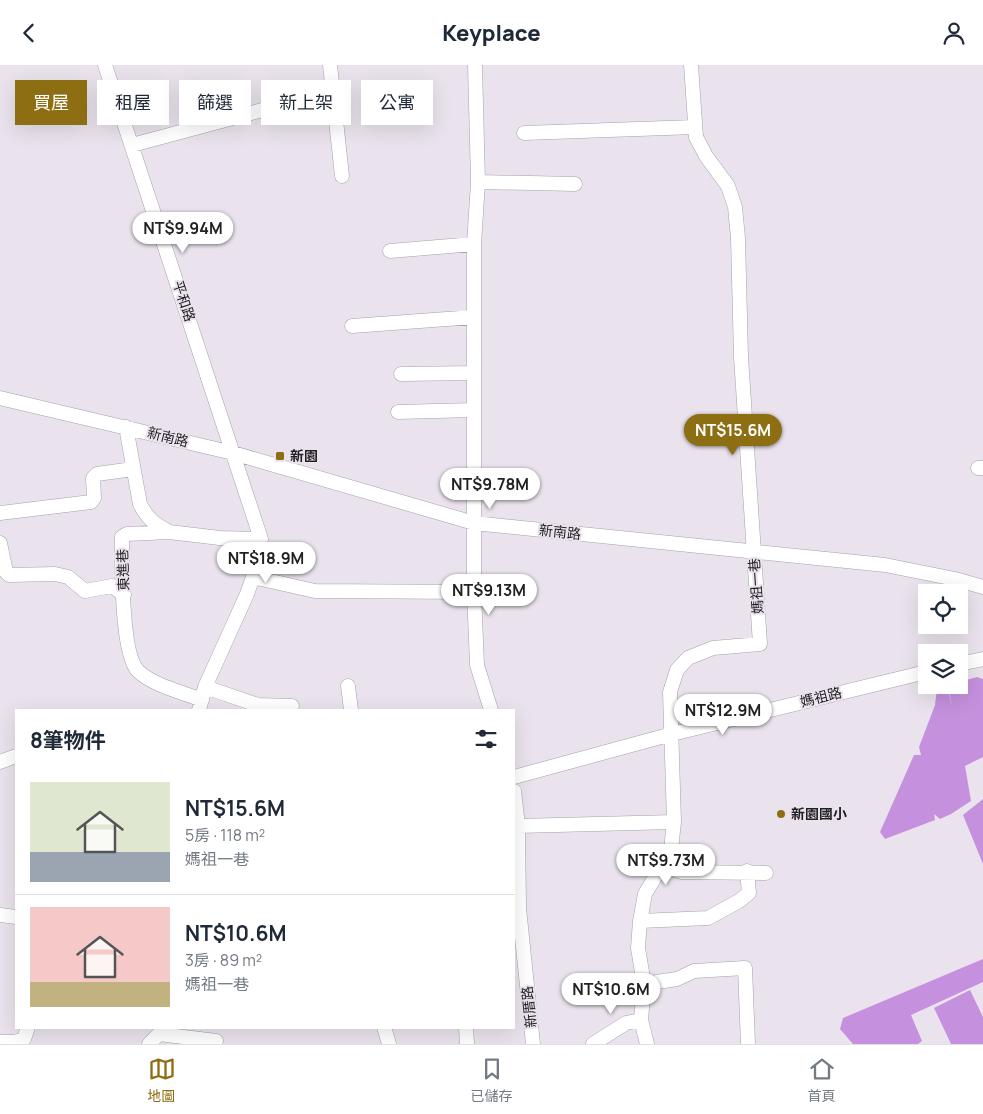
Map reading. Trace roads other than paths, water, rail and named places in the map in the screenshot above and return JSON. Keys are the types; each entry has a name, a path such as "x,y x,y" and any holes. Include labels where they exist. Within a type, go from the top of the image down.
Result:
{"street":[{"name":"平和路","path":"104,65 132,145 260,539"},
{"path":"330,65 331,80"},
{"path":"475,65 478,182 474,244 474,592 477,665 492,709"},
{"name":"媽祖一巷","path":"647,1044 641,1020 644,984 638,948 645,894 671,850 674,822 670,692 677,670 688,658 713,648 760,644 741,357 738,238 735,207 728,186 706,156 696,137 691,65"},
{"path":"132,145 261,110"},
{"path":"336,125 342,176"},
{"path":"524,133 695,127"},
{"path":"478,182 575,183"},
{"path":"390,251 474,244"},
{"path":"352,326 474,317"},
{"path":"401,374 474,373"},
{"name":"新南路","path":"0,398 233,453 474,523 754,550 885,565 956,579 983,587"},
{"path":"398,413 474,410"},
{"path":"126,427 140,504 145,515 154,524 169,532"},
{"path":"0,513 91,502 94,498 93,479 97,473 133,469"},
{"name":"東進巷","path":"260,539 220,538 169,532 127,534 122,537 126,632 133,663 137,670 162,685 202,699 258,705 292,706"},
{"path":"202,699 253,577 260,539"},
{"path":"0,543 6,573 10,575 56,574 68,577 85,591 112,586 124,595"},
{"path":"253,577 315,591 474,592"},
{"path":"968,662 983,659"},
{"name":"媽祖路","path":"515,777 672,733 918,674"},
{"path":"348,686 350,709"},
{"path":"0,762 15,756"},
{"name":"新厝路","path":"515,800 518,826 519,908 533,1044"},
{"path":"518,826 674,822"},
{"path":"661,866 682,872 747,871 766,873"},
{"path":"640,921 708,918 749,893 747,871"},
{"path":"0,915 15,917"},
{"path":"644,984 677,979 694,971 745,968 748,1044"},
{"path":"593,1044 626,1023 641,1020"},
{"path":"0,1042 20,1041 26,1036 28,1029"},
{"path":"385,1029 389,1044"},
{"path":"466,1029 467,1044"},
{"path":"154,1039 216,1038"}],"place":[{"name":"新園","path":"280,456"},
{"name":"新園國小","path":"781,814"}]}
